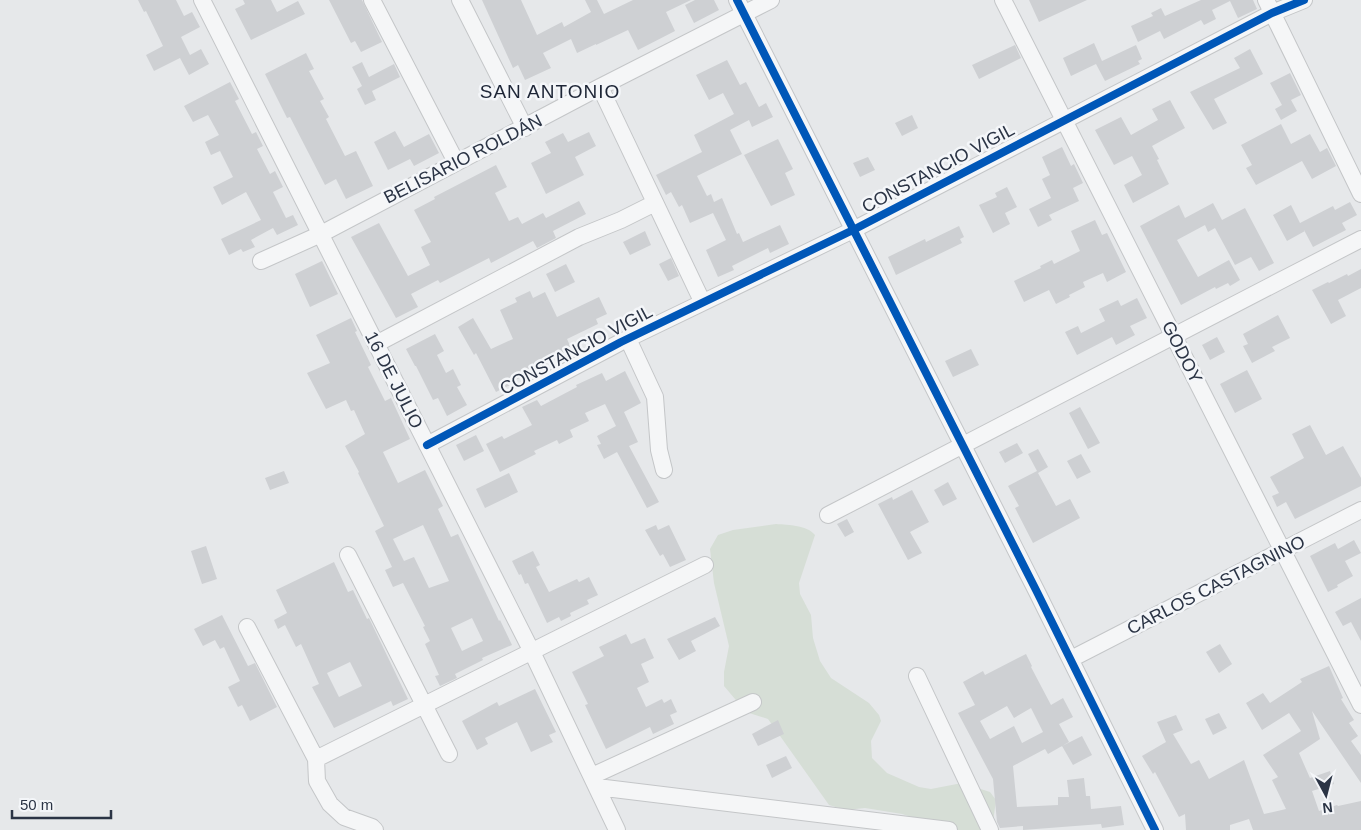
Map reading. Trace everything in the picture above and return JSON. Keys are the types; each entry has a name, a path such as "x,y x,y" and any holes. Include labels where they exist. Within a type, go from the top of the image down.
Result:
{"street":[{"name":"16 DE JULIO","path":"202,0 532,652 617,830"},
{"path":"372,0 456,162"},
{"path":"460,0 525,128"},
{"name":"BELISARIO ROLDÁN","path":"261,261 320,234 525,128 740,7 771,0"},
{"name":"GODOY","path":"1003,0 1361,705"},
{"name":"CONSTANCIO VIGIL","path":"427,445 628,338 853,230 1064,120 1269,6 1304,0"},
{"path":"1269,6 1361,194"},
{"path":"740,7 1071,659 1154,830"},
{"path":"600,87 702,302"},
{"path":"376,344 579,237 621,220 655,203"},
{"path":"828,515 1361,239"},
{"path":"628,338 655,397 659,450 664,470"},
{"name":"CARLOS CASTAGNINO","path":"1071,659 1361,510"},
{"path":"348,555 449,754"},
{"path":"316,759 705,565"},
{"path":"247,627 316,759 317,781 330,804 344,817 372,827 375,830"},
{"path":"916,676 990,830"},
{"path":"595,781 753,702"},
{"path":"595,781 949,830"}],"shaded area":[{"path":"776,524 803,527 815,535 799,583 800,594 811,615 813,638 820,661 831,678 869,703 879,715 881,721 871,741 872,758 887,773 919,787 931,789 962,783 990,792 996,800 992,830 934,830 915,818 902,814 865,808 846,810 829,805 768,719 746,712 724,686 724,672 729,646 714,583 710,549 718,535 733,530"}],"building":[{"path":"138,0 176,0 184,16 192,12 200,27 181,37 190,55 201,49 209,64 189,75 180,58 154,71 146,55 163,46 146,11 144,12"},
{"path":"243,0 271,0 277,12 298,1 305,14 251,40 235,9 245,4"},
{"path":"329,0 362,0 382,42 361,52 355,41 351,43"},
{"path":"482,0 521,0 537,35 562,22 564,27 591,12 585,0 597,0 604,14 633,0 691,0 666,12 675,31 638,50 628,30 577,53 571,39 543,53 551,68 525,80 518,65 513,68"},
{"path":"695,0 714,0 719,10 694,23 685,5"},
{"path":"1029,0 1087,0 1039,22"},
{"path":"1201,0 1253,0 1257,9 1238,18 1230,1 1212,10 1216,19 1204,25 1201,20 1164,39 1160,31 1138,42 1131,26 1153,16 1151,13 1161,8 1165,16"},
{"path":"1094,43 1102,61 1136,45 1142,59 1138,61 1140,64 1105,81 1096,64 1071,76 1063,58"},
{"path":"1015,45 1021,58 979,79 972,65"},
{"path":"1250,49 1263,74 1214,99 1227,123 1213,130 1190,92 1240,68 1234,58"},
{"path":"306,53 314,69 309,71 324,99 320,101 329,117 326,119 345,156 356,151 373,186 346,199 336,179 325,185 290,117 287,118 265,74"},
{"path":"727,60 740,85 746,82 759,107 766,103 773,117 752,127 749,120 730,130 742,154 697,176 707,196 711,194 714,202 722,198 737,234 739,233 743,242 780,225 789,244 770,253 768,248 732,266 734,270 718,277 706,250 726,240 713,213 690,223 682,205 679,207 671,192 666,195 656,175 702,152 694,135 734,114 723,93 709,100 696,75"},
{"path":"362,62 369,77 394,64 400,77 372,91 376,100 365,105 357,89 362,86 352,67"},
{"path":"1290,73 1301,95 1291,100 1297,111 1281,120 1275,109 1282,105 1270,83"},
{"path":"230,82 239,99 235,101 252,134 256,132 263,146 257,149 270,174 275,171 283,187 273,192 286,218 293,215 298,225 277,235 273,228 251,240 255,247 243,252 241,249 229,255 221,239 261,220 246,192 222,205 213,187 233,177 220,151 211,155 205,142 219,135 208,115 193,122 184,106"},
{"path":"1170,100 1185,128 1152,146 1169,184 1133,203 1124,185 1142,175 1132,156 1114,165 1095,130 1121,117 1131,135 1158,120 1152,109"},
{"path":"912,115 918,128 902,136 895,123"},
{"path":"1281,124 1291,144 1310,134 1320,152 1327,148 1336,166 1312,179 1302,161 1256,185 1246,168 1252,165 1241,145"},
{"path":"395,131 404,147 429,134 439,153 414,166 410,159 388,170 374,142"},
{"path":"589,132 596,146 575,157 584,175 546,194 531,163 551,153 545,142 563,133 568,142"},
{"path":"778,139 793,169 785,173 795,195 771,206 744,155"},
{"path":"1062,147 1071,166 1074,164 1083,183 1073,188 1079,201 1049,215 1052,220 1038,227 1029,209 1051,198 1042,179 1050,175 1042,157"},
{"path":"868,157 875,170 860,177 853,163"},
{"path":"496,165 507,187 495,193 509,221 518,217 522,224 543,213 546,218 579,201 586,214 553,231 556,238 537,248 533,241 491,263 489,258 440,283 438,280 411,294 418,307 396,318 351,237 379,223 408,276 430,265 421,247 431,242 414,210 435,199 434,197"},
{"path":"1007,187 1017,207 1005,213 1010,224 993,233 979,205 997,197 995,193"},
{"path":"1350,202 1357,215 1342,223 1346,230 1313,247 1305,231 1287,241 1273,215 1291,205 1300,223 1333,206 1335,210"},
{"path":"1213,203 1222,220 1245,208 1274,263 1259,271 1251,257 1235,265 1215,228 1208,232 1205,225 1177,240 1198,277 1229,260 1240,280 1230,286 1228,283 1216,289 1215,287 1181,305 1140,226 1179,205 1185,218"},
{"path":"1095,220 1102,235 1107,233 1126,272 1107,282 1103,273 1083,282 1085,287 1056,304 1049,290 1024,302 1014,281 1041,268 1040,266 1052,260 1054,264 1080,251 1071,231"},
{"path":"959,226 964,237 960,239 962,243 896,275 888,257 925,239 926,242"},
{"path":"645,231 651,245 630,255 623,242"},
{"path":"671,258 679,276 668,281 659,264"},
{"path":"322,261 338,294 310,307 295,274"},
{"path":"566,264 575,282 555,292 546,274"},
{"path":"1361,269 1361,288 1338,300 1346,316 1331,324 1312,290"},
{"path":"530,291 533,298 545,292 557,317 599,297 607,314 596,319 598,324 567,339 572,350 546,361 547,365 509,383 510,385 496,392 476,353 474,355 458,327 473,318 491,349 513,339 500,310 517,302 515,298"},
{"path":"1137,298 1147,318 1130,326 1135,335 1116,345 1112,337 1077,355 1065,332 1078,326 1081,333 1105,321 1099,309 1118,300 1121,306"},
{"path":"1278,315 1290,338 1272,347 1275,351 1252,363 1243,346 1248,344 1243,334"},
{"path":"351,318 357,331 355,332 371,365 368,367 385,401 391,398 410,439 383,452 398,483 425,470 443,506 438,509 451,537 458,534 512,645 482,658 483,660 455,674 457,678 440,686 435,676 439,675 425,644 430,641 423,627 425,626 403,583 393,587 385,570 392,567 375,531 384,526 345,446 365,434 354,410 351,411 346,400 326,409 307,373 330,363 316,335","holes":["423,525 449,581 429,588 414,557 404,561 393,539","472,618 483,641 462,651 451,628"]},
{"path":"435,334 444,351 437,355 446,373 453,369 461,385 457,387 467,405 447,416 438,398 433,400 406,349"},
{"path":"1217,337 1225,352 1210,360 1202,345"},
{"path":"971,349 979,365 953,377 945,361"},
{"path":"1247,370 1262,399 1235,413 1220,384"},
{"path":"625,371 641,403 624,412 638,442 629,446 659,502 647,508 617,452 604,459 597,445 601,444 597,436 616,426 605,404 585,413 589,421 570,430 573,437 559,444 557,440 534,451 536,454 500,472 486,444 502,436 504,439 532,425 522,407 537,400 541,406 577,387 576,385 602,373 606,381"},
{"path":"1080,407 1100,443 1088,449 1069,413"},
{"path":"1310,425 1326,455 1343,446 1361,478 1361,486 1295,519 1286,502 1277,507 1272,496 1279,493 1270,477 1304,458 1292,434"},
{"path":"476,435 484,451 464,461 456,445"},
{"path":"1017,443 1023,453 1005,463 999,452"},
{"path":"1038,449 1048,467 1038,473 1056,506 1070,499 1080,518 1033,543 1015,508 1019,506 1008,486 1037,471 1028,454"},
{"path":"1081,454 1091,472 1077,479 1067,461"},
{"path":"284,471 289,483 270,490 265,478"},
{"path":"509,473 518,492 485,508 476,489"},
{"path":"948,482 957,499 943,506 934,490"},
{"path":"912,490 929,522 910,532 922,553 908,560 878,504 892,497 893,500"},
{"path":"847,519 854,532 845,537 837,524"},
{"path":"656,525 658,530 669,525 686,560 670,567 663,554 660,556 645,530"},
{"path":"1354,540 1361,553 1345,561 1353,576 1328,592 1310,556 1335,543 1338,549"},
{"path":"206,546 217,579 202,584 191,551"},
{"path":"533,551 540,565 536,567 549,592 577,579 579,582 589,577 598,595 587,600 589,604 570,613 571,616 561,621 559,617 547,623 528,583 525,584 512,561"},
{"path":"334,562 348,592 353,590 367,619 369,618 408,699 393,706 391,701 334,728 312,687 319,684 301,644 296,647 285,625 278,629 274,620 287,613 276,590","holes":["350,662 362,686 339,697 327,673"]},
{"path":"1361,598 1361,641 1351,622 1343,626 1335,612"},
{"path":"222,615 248,666 255,663 277,707 250,721 242,705 238,707 228,687 240,681 224,647 220,649 215,640 203,646 194,629"},
{"path":"715,617 720,626 691,641 696,651 679,660 667,639"},
{"path":"626,634 631,644 645,638 654,658 641,664 649,682 637,688 646,707 662,699 664,703 671,699 677,712 670,715 674,724 653,734 650,727 606,749 585,705 588,704 572,672 604,656 599,647"},
{"path":"1220,644 1232,664 1219,673 1206,652"},
{"path":"1026,654 1051,705 1063,698 1073,717 1059,724 1069,742 1048,754 1045,749 1013,766 1017,807 1058,805 1058,797 1069,797 1067,780 1084,778 1086,796 1090,796 1091,809 1121,806 1124,825 1102,828 1101,824 1023,830 1023,826 1000,828 997,822 993,779 958,713 975,705 963,682 983,671 985,675","holes":["1007,706 1014,718 1031,708 1043,732 1022,743 1014,726 990,739 980,721"]},
{"path":"1329,666 1343,698 1341,699 1354,720 1349,723 1358,736 1351,741 1361,755 1361,783 1312,711 1320,739 1299,753 1310,778 1330,771 1334,784 1312,791 1319,811 1337,805 1361,801 1361,830 1253,830 1249,819 1230,825 1230,830 1186,830 1185,814 1179,817 1155,772 1153,774 1142,756 1166,742 1157,722 1176,715 1183,730 1173,734 1191,764 1199,760 1209,779 1244,760 1264,814 1286,809 1272,780 1278,777 1263,755 1301,731 1289,713 1262,730 1246,703 1263,693 1270,703 1302,682 1300,679"},
{"path":"535,689 556,732 549,735 553,742 531,752 517,722 485,738 488,744 477,750 462,721 497,702 499,706"},
{"path":"1219,713 1227,728 1213,735 1205,719"},
{"path":"778,720 784,734 758,746 752,734"},
{"path":"1082,736 1092,755 1073,765 1062,746"},
{"path":"786,756 792,768 772,778 766,765"}],"cycle path":[{"path":"737,0 1036,590 1155,830"},
{"path":"427,445 621,342 853,230 1272,13 1304,0"}],"district":[{"name":"SAN ANTONIO","path":"550,91"}]}
